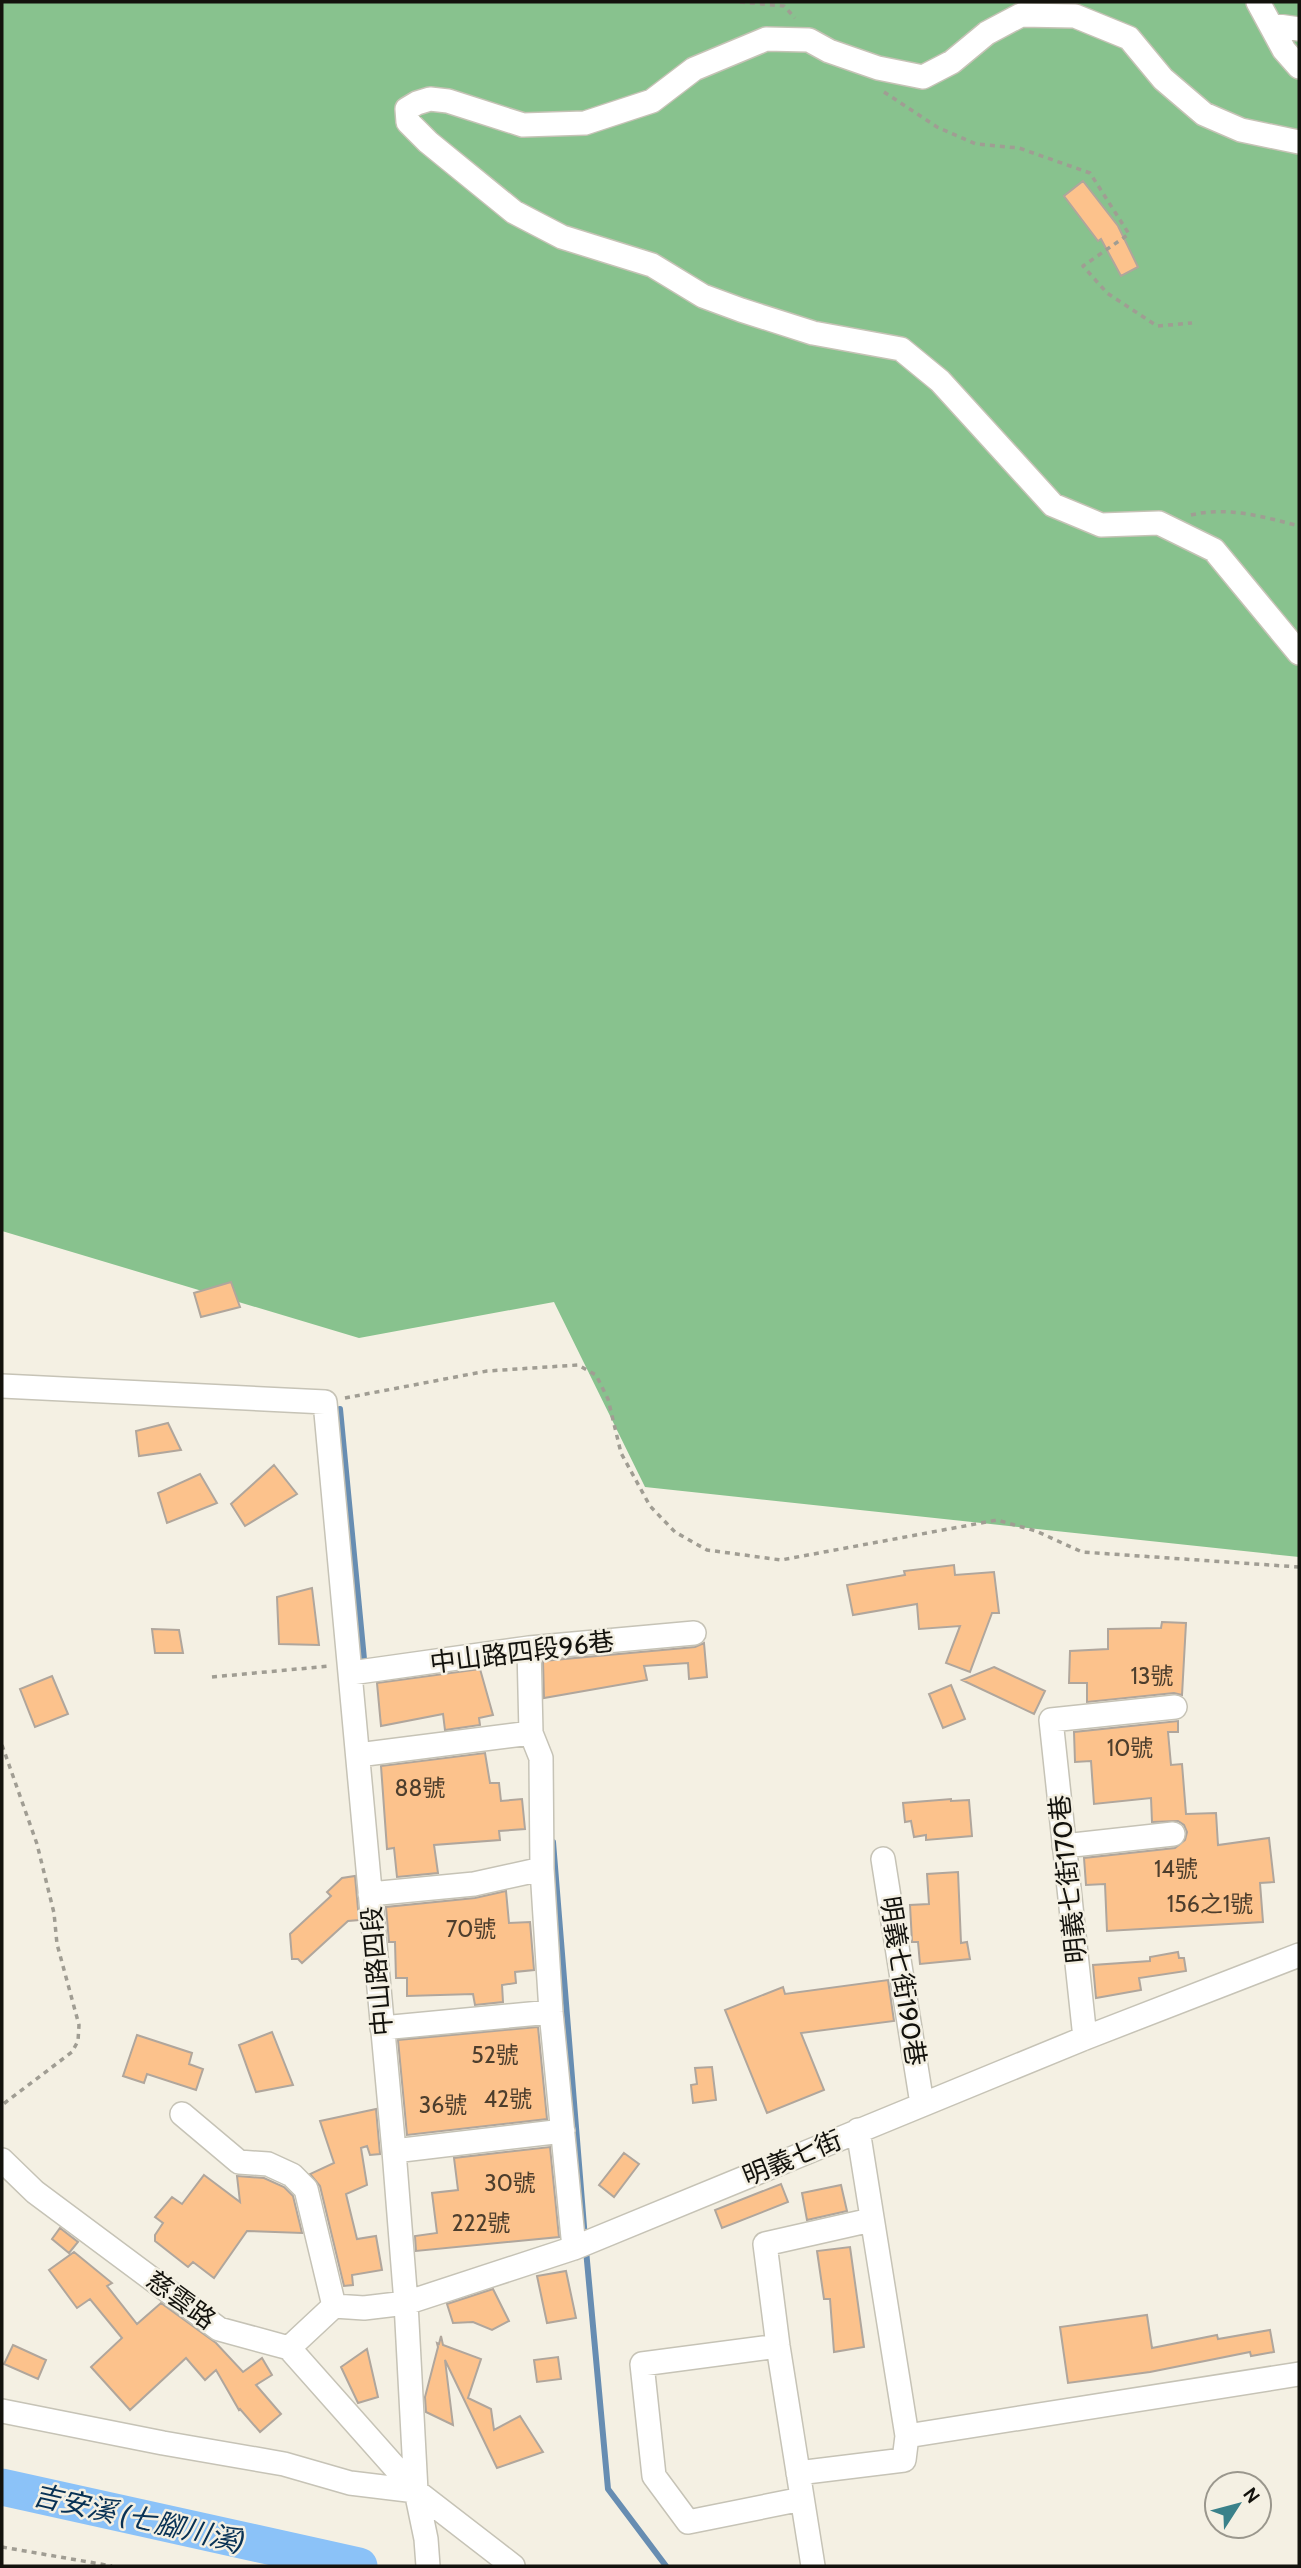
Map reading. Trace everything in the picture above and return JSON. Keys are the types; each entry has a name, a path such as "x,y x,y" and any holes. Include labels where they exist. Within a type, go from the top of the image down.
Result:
{"street":[{"path":"1258,2 1284,50 1299,67"},
{"path":"1299,142 1241,130 1204,114 1163,79 1129,38 1074,16 1021,15 987,33 952,62 923,77 878,68 830,51 809,40 766,38 694,69 652,101 585,123 523,125 448,101 430,99 407,109 408,121 428,142 514,212 562,237 652,265 703,296 741,310 813,333 901,349 940,381 1053,505 1101,525 1159,523 1214,550 1299,653"},
{"path":"1271,25 1299,29"},
{"path":"2,1385 325,1402"},
{"name":"中山路四段","path":"325,1402 407,2303 416,2491 426,2539 428,2566"},
{"name":"中山路四段96巷","path":"350,1669 529,1648 694,1633"},
{"path":"529,1648 531,1733 541,1758 542,1869 551,2012 563,2131 582,2245"},
{"name":"明義七街170巷","path":"1085,2038 1051,1720 1175,1707"},
{"path":"358,1755 531,1733"},
{"path":"1064,1846 1173,1834"},
{"name":"明義七街190巷","path":"883,1859 922,2104"},
{"path":"370,1894 474,1884 542,1869"},
{"name":"明義七街","path":"334,2306 364,2308 407,2303 582,2245 1085,2038 1299,1955"},
{"path":"382,2028 551,2012"},
{"path":"182,2114 239,2162 268,2164 292,2175 306,2189 334,2306 289,2348 416,2491 513,2566"},
{"path":"798,2473 904,2460 908,2436 858,2130"},
{"path":"394,2151 563,2131"},
{"name":"慈雲路","path":"2,2160 35,2192 219,2329 289,2348"},
{"path":"813,2566 778,2346 765,2244 871,2220"},
{"path":"778,2346 642,2364 654,2476 688,2522 802,2499"},
{"path":"908,2436 1299,2374"},
{"path":"2,2411 284,2464 350,2483 416,2491"}],"path":[{"path":"740,2 784,6 809,40"},
{"path":"878,87 937,127 976,144 1019,148 1090,173 1129,234 1083,266 1107,293 1157,326 1192,323"},
{"path":"1159,523 1201,512 1244,512 1299,526"},
{"path":"325,1402 487,1371 578,1365 596,1375 608,1399 621,1453 650,1506 675,1532 706,1550 781,1560 997,1520 1036,1531 1082,1552 1299,1567"},
{"path":"212,1677 350,1669"},
{"path":"2,1745 44,1868 54,1913 57,1944 79,2025 78,2041 72,2052 2,2105"},
{"path":"2,2547 113,2566"}],"green space":[{"path":"2,2 1299,2 1299,1557 645,1487 554,1302 359,1338 2,1231"}],"building":[{"path":"1083,181 1118,226 1138,267 1121,276 1101,239 1098,241 1064,196"},
{"path":"231,1282 240,1307 201,1317 194,1293"},
{"path":"168,1423 181,1450 139,1456 136,1431"},
{"path":"274,1465 297,1494 245,1526 231,1504"},
{"path":"200,1474 217,1503 167,1523 158,1493"},
{"path":"954,1565 955,1575 994,1572 999,1613 992,1613 970,1672 946,1663 960,1626 919,1629 917,1604 853,1615 847,1585 905,1575 904,1571"},
{"path":"312,1588 319,1645 279,1644 277,1597"},
{"path":"1162,1622 1186,1623 1182,1695 1174,1693 1087,1702 1087,1683 1069,1683 1070,1651 1108,1649 1108,1629 1161,1628"},
{"path":"152,1629 179,1630 183,1653 155,1653"},
{"path":"704,1643 707,1677 689,1679 688,1663 644,1666 647,1680 544,1698 543,1661 695,1647"},
{"path":"994,1667 1045,1691 1034,1714 962,1680"},
{"path":"480,1669 493,1715 479,1718 480,1725 445,1730 443,1714 381,1726 377,1683"},
{"path":"52,1676 68,1714 35,1727 20,1689"},
{"path":"951,1685 965,1719 943,1728 929,1694"},
{"path":"1178,1721 1178,1732 1168,1732 1171,1765 1182,1764 1186,1814 1216,1813 1218,1845 1269,1838 1274,1882 1260,1883 1263,1922 1107,1931 1105,1884 1086,1885 1084,1858 1175,1848 1185,1840 1187,1832 1184,1825 1178,1821 1152,1822 1151,1798 1094,1804 1091,1761 1075,1762 1074,1732"},
{"path":"485,1753 490,1783 499,1783 501,1801 522,1799 525,1829 499,1831 500,1840 434,1845 438,1873 397,1877 394,1848 387,1849 381,1766"},
{"path":"969,1800 972,1836 926,1840 926,1835 914,1837 911,1821 905,1822 903,1803"},
{"path":"958,1872 961,1943 967,1942 970,1959 920,1964 918,1942 912,1942 910,1905 929,1904 927,1874"},
{"path":"355,1876 359,1920 348,1921 302,1963 298,1959 292,1959 290,1934 331,1896 327,1892 342,1878"},
{"path":"506,1891 509,1923 530,1922 534,1970 515,1972 516,1983 502,1985 503,2002 475,2005 473,1994 407,1996 407,1978 396,1978 395,1942 389,1942 386,1907 475,1898"},
{"path":"1178,1952 1179,1958 1184,1958 1186,1971 1139,1978 1141,1990 1096,1998 1093,1965 1150,1961 1150,1957"},
{"path":"888,1980 894,2021 801,2033 824,2090 767,2113 725,2010 783,1987 785,1994"},
{"path":"538,2027 547,2119 407,2135 398,2040"},
{"path":"272,2032 293,2085 256,2092 239,2045"},
{"path":"137,2035 192,2053 189,2064 203,2069 196,2090 147,2074 144,2083 123,2076"},
{"path":"712,2067 716,2100 693,2103 691,2085 697,2084 695,2068"},
{"path":"376,2109 380,2154 370,2155 367,2146 361,2148 367,2185 346,2194 357,2239 376,2236 382,2270 352,2275 353,2285 344,2286 320,2186 310,2174 334,2163 320,2121"},
{"path":"550,2147 559,2237 416,2251 415,2236 437,2233 432,2193 458,2190 454,2158"},
{"path":"624,2153 639,2164 614,2197 599,2185"},
{"path":"204,2175 240,2202 237,2176 264,2178 284,2187 293,2196 302,2233 247,2231 214,2278 193,2262 188,2267 155,2241 155,2235 163,2223 155,2217 172,2197 182,2204"},
{"path":"781,2184 788,2202 722,2228 715,2210"},
{"path":"841,2185 847,2211 807,2220 802,2193"},
{"path":"60,2228 78,2242 69,2253 52,2239"},
{"path":"850,2247 864,2347 834,2352 830,2299 824,2299 817,2251"},
{"path":"74,2252 112,2283 107,2286 137,2324 161,2303 216,2343 243,2372 262,2358 272,2375 256,2385 281,2414 260,2432 239,2410 216,2370 205,2380 186,2358 130,2410 91,2367 122,2338 90,2299 77,2308 49,2270"},
{"path":"566,2271 576,2318 547,2323 537,2276"},
{"path":"493,2289 509,2321 492,2330 473,2322 453,2323 447,2304"},
{"path":"1147,2315 1152,2348 1217,2335 1218,2339 1270,2330 1274,2352 1251,2356 1250,2352 1150,2372 1068,2383 1060,2327"},
{"path":"441,2336 443,2345 481,2359 468,2398 491,2409 494,2430 520,2416 543,2452 497,2468 445,2360 453,2425 426,2412 425,2397"},
{"path":"13,2345 46,2360 38,2379 4,2364"},
{"path":"367,2349 378,2397 358,2403 341,2367"},
{"path":"558,2357 561,2379 537,2382 534,2360"}],"waterway":[{"path":"340,1409 364,1659 368,1664"},
{"path":"553,1842 585,2239"},
{"path":"586,2250 608,2489 666,2566"},
{"name":"吉安溪 (七腳川溪)","path":"2,2487 359,2566"}]}
